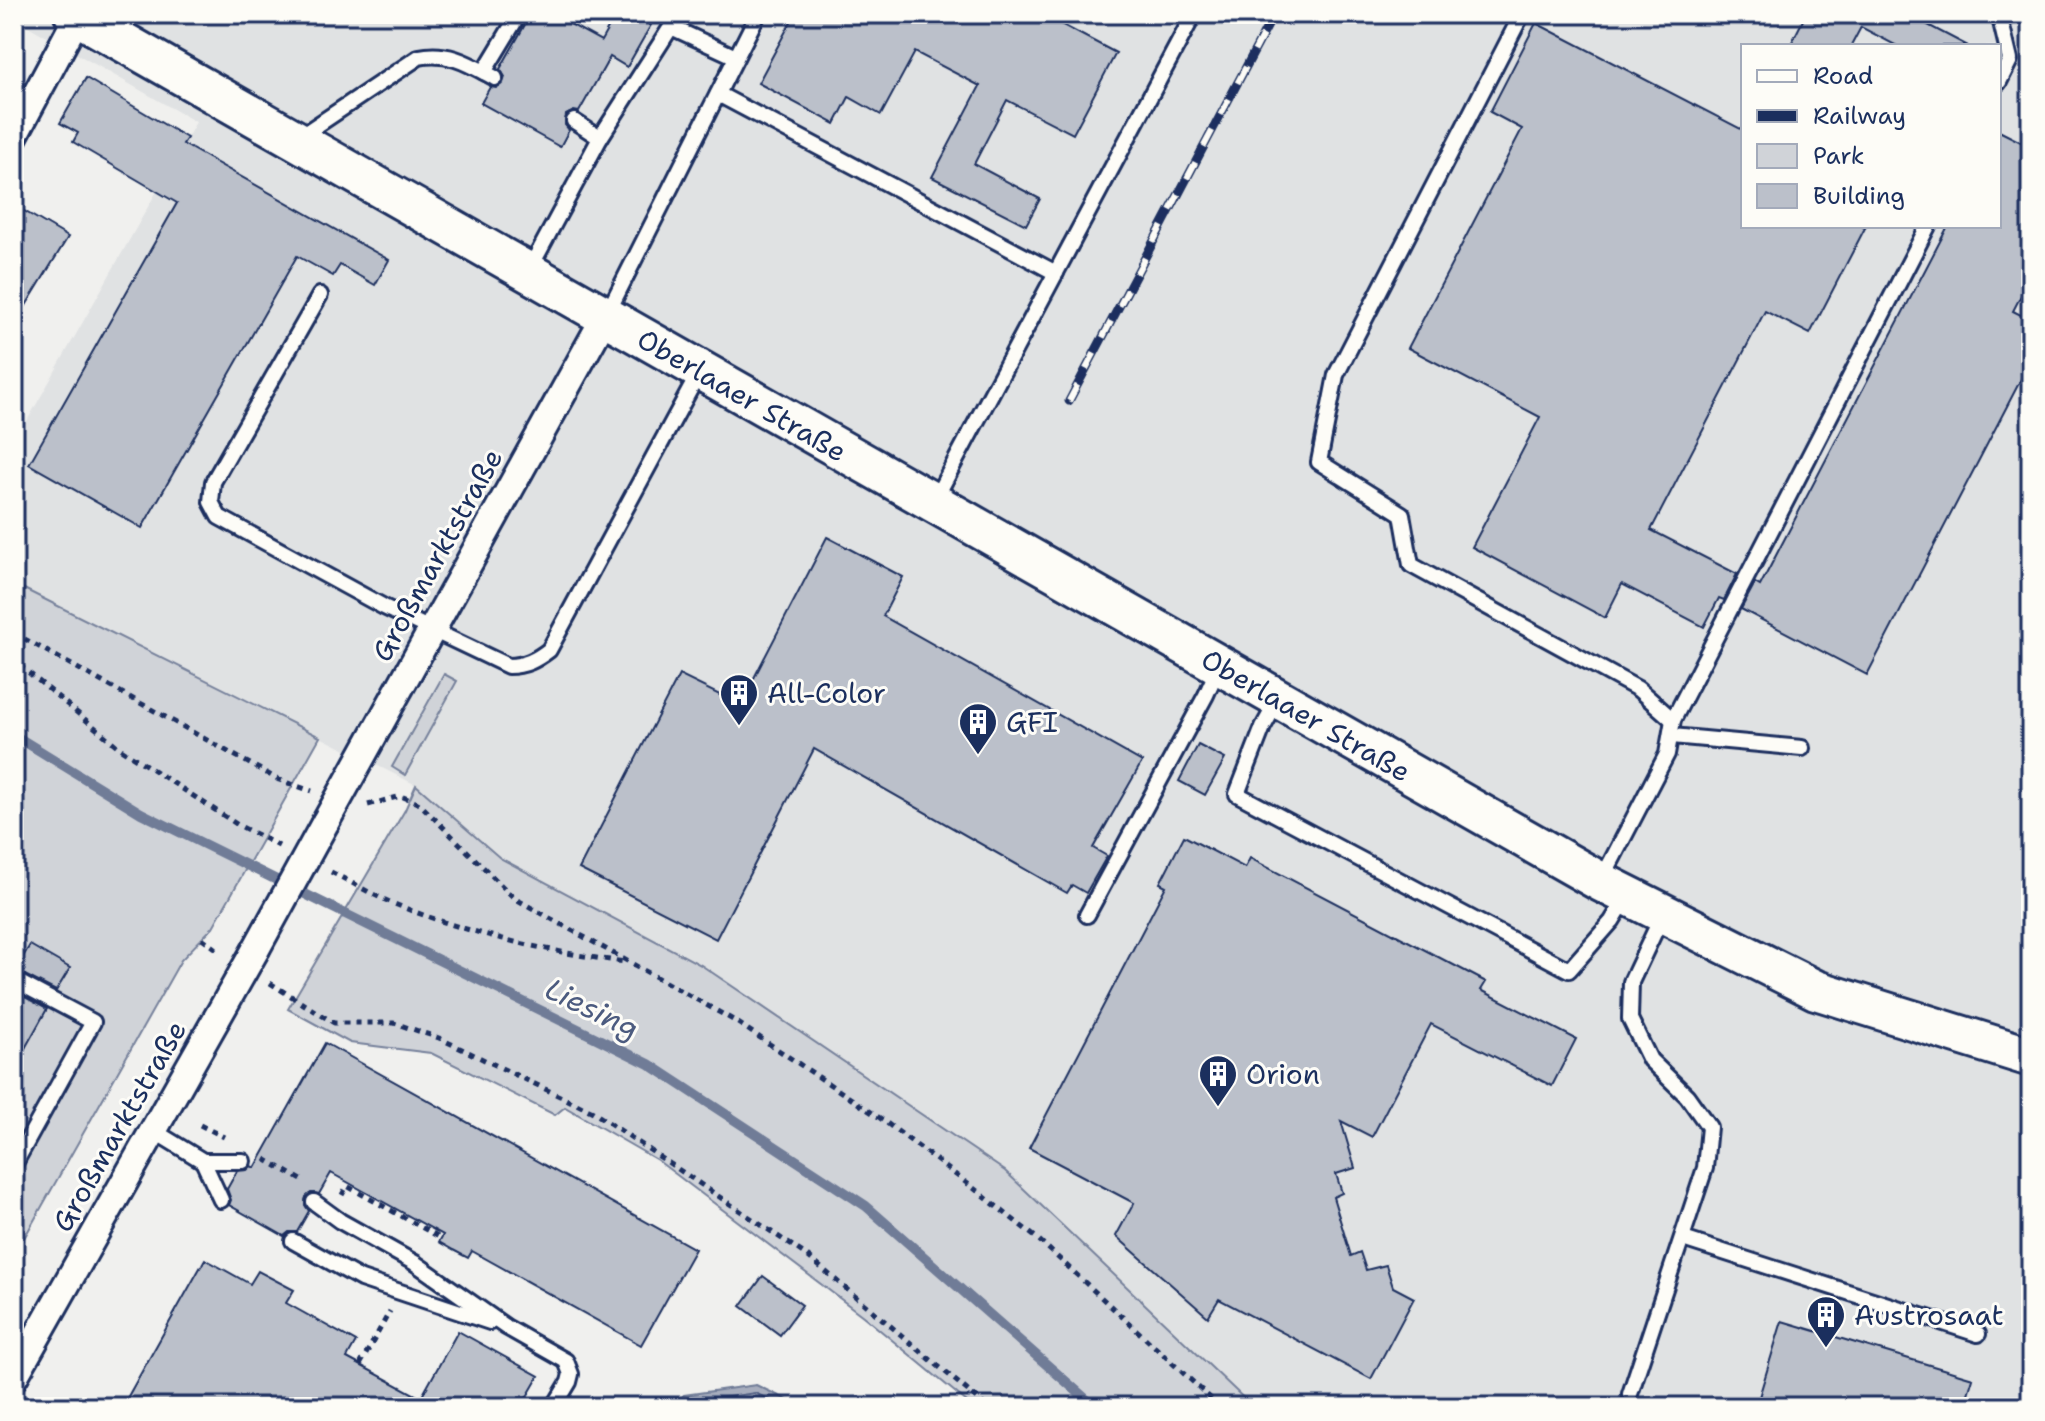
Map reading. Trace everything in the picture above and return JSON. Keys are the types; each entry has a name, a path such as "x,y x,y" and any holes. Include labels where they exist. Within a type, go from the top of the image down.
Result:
{"main road":[{"name":"Oberlaaer Straße","path":"76,15 1614,889 1816,990 2031,1057"}],"street":[{"path":"14,136 76,15"},
{"name":"Großmarktstraße","path":"14,1377 251,958 605,317"}],"lane":[{"path":"295,140 419,57 451,55 489,75 519,14"},
{"name":"Oberlaaer Straße","path":"605,317 758,14"},
{"path":"932,504 1194,14"},
{"path":"1522,14 1336,375 1319,462 1402,514 1411,565 1638,689 1673,720"},
{"path":"1999,14 2010,60 2001,78"},
{"path":"528,273 600,138 671,27 736,57"},
{"path":"718,94 1056,273"},
{"path":"574,121 600,138"},
{"path":"1278,699 1263,727 1237,794 1569,970 1612,921 1614,889 1667,754 1673,720 1927,228"},
{"path":"320,295 213,482 211,502 219,517 432,630 508,666 535,661 549,650 700,370"},
{"path":"1087,915 1219,666"},
{"path":"1672,736 1802,748"},
{"path":"1630,1394 1705,1168 1709,1127 1687,1096 1650,1060 1630,1019 1631,982 1663,913"},
{"path":"14,980 93,1022 14,1165"},
{"path":"154,1131 203,1161 243,1161"},
{"path":"203,1161 221,1200"},
{"path":"314,1202 340,1221 415,1263 506,1327 566,1361 570,1367 569,1382 554,1407"},
{"path":"1683,1239 1978,1334"},
{"path":"293,1241 361,1279 506,1327"}],"path":[{"path":"14,633 279,780"},
{"path":"339,799 371,805 401,796 420,804 514,898 735,1021 880,1118 1039,1240 1220,1407"},
{"path":"251,958 334,1023 394,1023 439,1038 593,1112 806,1255 987,1407"}],"shaded area":[{"path":"14,14 2031,14 2031,1391 2024,1407 1253,1407 1005,1171 701,965 500,858 416,785 14,584 14,444 196,122 14,18"}],"green space":[{"path":"14,584 320,737 213,927 181,960 14,1256"},
{"path":"444,674 457,681 405,775 392,767"},
{"path":"416,785 500,858 701,965 1005,1171 1253,1407 973,1407 863,1316 657,1160 565,1107 555,1115 431,1053 350,1043 288,1009 405,810"}],"water":[{"path":"756,1385 802,1407 672,1407 684,1395"}],"building":[{"path":"531,14 552,14 601,41 616,14 630,14 651,25 627,67 610,57 579,112 566,115 565,125 569,130 560,147 481,103 490,87 496,88 503,83 505,77 500,69"},
{"path":"795,14 1042,14 1116,53 1073,134 1007,100 974,164 1040,199 1026,225 932,177 980,86 915,52 881,115 849,97 835,124 758,83"},
{"path":"1806,14 1907,14 1964,44 1893,44 1861,27 1852,44 1791,44"},
{"path":"1536,23 1741,129 1741,228 1865,228 1810,334 1765,311 1651,530 1737,574 1724,600 1719,598 1704,627 1622,584 1605,618 1472,547 1540,417 1408,348 1522,129 1490,112"},
{"path":"86,78 187,138 183,144 389,260 375,285 340,265 333,276 297,256 142,528 29,464 177,203 73,142 78,133 60,123"},
{"path":"2001,132 2031,147 2031,276 2013,311 2031,320 2031,360 1867,675 1741,609 1755,583 1760,586 1947,228 2001,228"},
{"path":"14,205 68,237 14,325"},
{"path":"827,537 903,577 883,616 1142,762 1093,848 1107,856 1086,893 1072,885 1067,893 814,749 716,939 579,869 679,675 740,705"},
{"path":"1198,745 1225,759 1205,795 1179,781"},
{"name":"Orion","path":"1184,836 1245,868 1250,858 1486,982 1481,990 1576,1039 1552,1086 1431,1024 1372,1137 1341,1121 1355,1168 1336,1174 1342,1193 1333,1197 1351,1256 1360,1252 1366,1270 1386,1265 1393,1287 1414,1298 1371,1379 1219,1299 1208,1317 1116,1236 1134,1203 1029,1148 1166,886 1160,883"},
{"path":"30,945 70,968 56,991 15,970"},
{"path":"14,991 47,1009 14,1068"},
{"path":"325,1043 695,1249 641,1345 472,1251 468,1258 453,1250 439,1242 443,1235 331,1173 319,1194 311,1193 306,1197 305,1205 309,1211 297,1232 284,1236 229,1205 231,1200 227,1189 237,1171 247,1170 251,1166 255,1168"},
{"path":"205,1259 250,1284 258,1271 294,1290 286,1303 356,1342 347,1358 421,1398 458,1331 539,1376 521,1407 122,1407"},
{"path":"763,1276 802,1305 780,1335 741,1306"},
{"name":"Austrosaat","path":"1782,1321 1973,1378 1964,1407 1756,1407"}],"waterway":[{"name":"Liesing","path":"14,735 141,813 649,1064 866,1206 1095,1407"}],"railway":[{"path":"1069,401 1274,14"}],"place":[{"name":"All-Color","path":"739,727"},
{"name":"GFI","path":"978,756"},
{"name":"Orion","path":"1218,1108"},
{"name":"Austrosaat","path":"1826,1349"}]}
